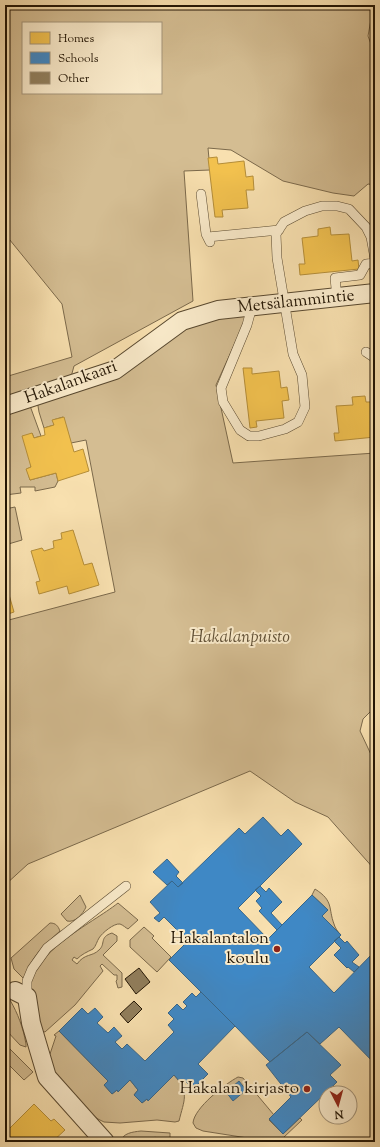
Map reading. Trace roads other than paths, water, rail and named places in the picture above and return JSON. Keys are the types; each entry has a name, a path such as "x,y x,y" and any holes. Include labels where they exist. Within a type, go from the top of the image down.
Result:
{"street":[{"name":"Metsälammintie","path":"218,310 375,293"},
{"name":"Hakalankaari","path":"5,406 115,370 182,321 218,310"},
{"path":"21,994 47,1077 105,1142"}],"lane":[{"path":"201,194 209,240 251,236 279,230"},
{"path":"250,307 247,325 221,388 223,402 240,430 249,436 259,436 285,429 298,422 306,407 302,375 293,354 284,303 277,258 276,234 284,222 305,211 322,206 337,206 349,209 366,227 371,237 375,259"},
{"path":"337,298 335,278 360,276 366,264 375,263"},
{"path":"366,352 375,358"},
{"path":"21,994 32,969 47,948 126,886"}],"place":[{"name":"Hakalantalon koulu","path":"277,949"},
{"name":"Hakalan kirjasto","path":"307,1089"}],"park label":[{"name":"Hakalanpuisto","path":"240,638"}]}
